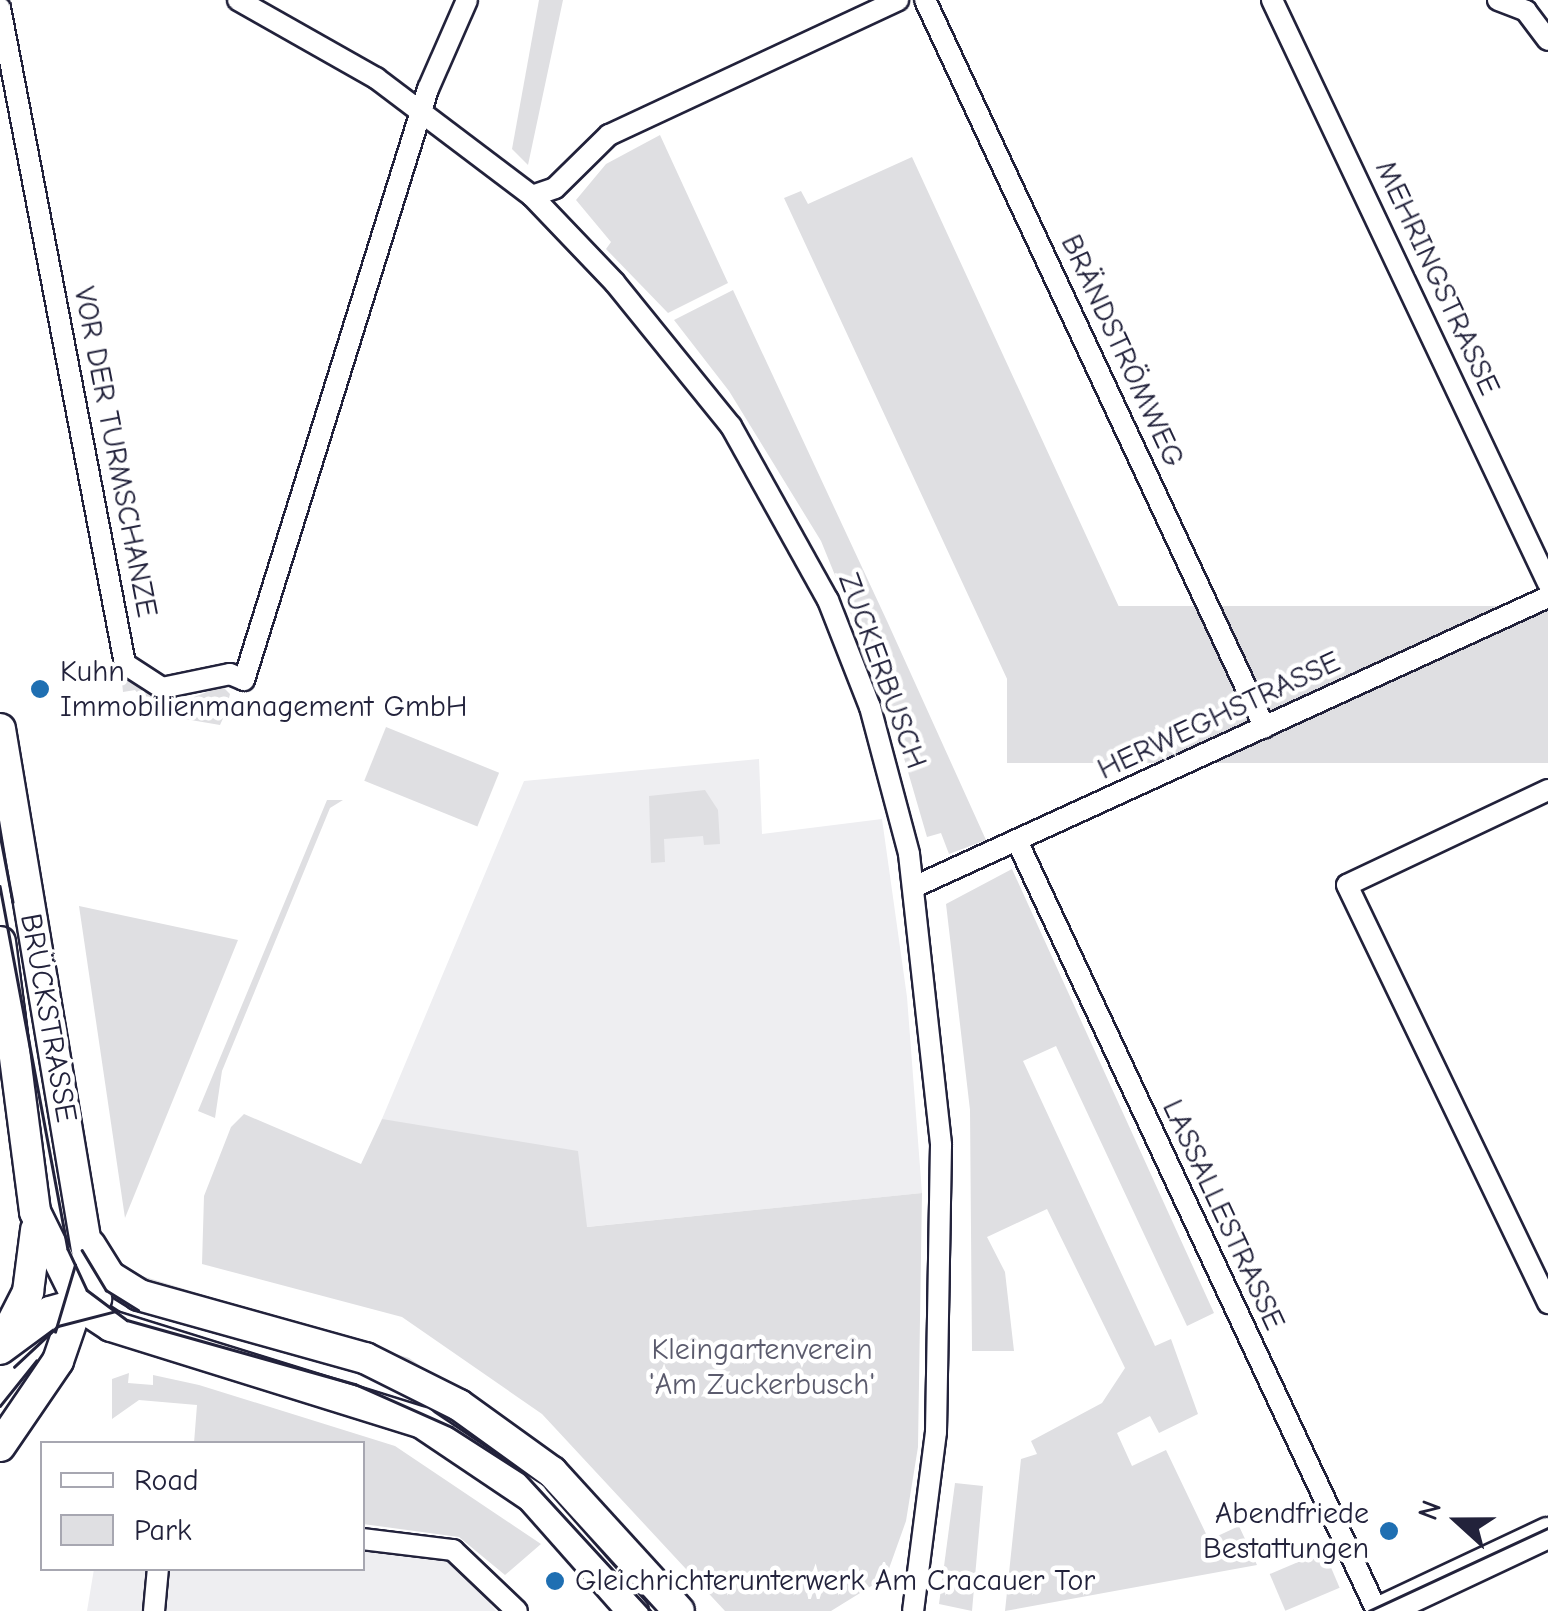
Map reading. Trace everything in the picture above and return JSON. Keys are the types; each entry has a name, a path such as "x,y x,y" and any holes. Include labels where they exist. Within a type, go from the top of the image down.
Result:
{"main road":[{"name":"BRÜCKSTRASSE","path":"1,744 87,1238 83,1306"},
{"name":"BRÜCKSTRASSE","path":"0,942 35,1212 83,1306"},
{"path":"0,1347 34,1271 35,1212"},
{"path":"87,1238 120,1286 163,1304 365,1358 459,1405 552,1472 679,1611"},
{"path":"0,1347 83,1306 163,1304"},
{"path":"83,1306 155,1339 422,1423 532,1497 633,1611"},
{"path":"27,1411 83,1306"},
{"path":"0,1446 27,1411 96,1343 155,1339"},
{"path":"1380,1611 1548,1533"}],"street":[{"name":"ZUCKERBUSCH","path":"238,0 422,109 532,196 707,393 784,510 866,694 914,887 942,1146 936,1432 913,1611"},
{"path":"422,109 468,0"},
{"path":"532,196 555,188 609,134 898,0"},
{"name":"BRÄNDSTRÖMWEG","path":"925,0 1265,728"},
{"name":"MEHRINGSTRASSE","path":"1272,0 1548,583"},
{"path":"1498,0 1526,11 1548,40"},
{"name":"VOR DER TURMSCHANZE","path":"0,8 125,664 162,688 230,674 244,680 422,109"},
{"name":"HERWEGHSTRASSE","path":"914,887 1548,597"},
{"path":"1548,790 1347,885 1548,1303"},
{"name":"LASSALLESTRASSE","path":"1018,842 1380,1611"},
{"path":"365,1539 453,1550 517,1611"},
{"path":"154,1611 158,1571"}],"shaded area":[{"path":"759,759 762,834 882,819 907,997 922,1193 586,1227 382,1119 524,781"},
{"path":"365,1550 455,1560 496,1611 87,1611 94,1571 365,1571"}],"green space":[{"path":"539,0 563,0 528,165 512,149"},
{"path":"660,135 728,283 668,313 606,249 611,242 576,200 606,164"},
{"path":"912,157 1165,707 1046,763 784,198 801,191 808,204"},
{"path":"733,290 986,840 949,854 941,833 927,837 890,710 821,541 729,391 674,320"},
{"path":"1007,606 1548,606 1548,763 1007,763"},
{"path":"121,672 157,695 189,699 222,686 230,694 220,725 138,711 143,700 135,690 123,692"},
{"path":"386,727 499,773 477,826 364,781"},
{"path":"705,790 718,810 720,844 704,845 703,836 664,839 665,862 651,863 649,796"},
{"path":"327,800 343,800 330,808 222,1071 215,1118 198,1111"},
{"path":"1012,869 1214,1313 1187,1326 1056,1046 1023,1061 1155,1346 1171,1339 1198,1414 1159,1433 1150,1416 1117,1433 1132,1466 1166,1450 1209,1540 1239,1526 1257,1565 1005,1611 1021,1459 1037,1454 1031,1441 1102,1403 1125,1368 1047,1209 987,1237 1005,1272 1014,1351 972,1351 970,1110 946,904"},
{"path":"79,906 238,940 125,1218"},
{"name":"Kleingartenverein 'Am Zuckerbusch'","path":"244,1114 361,1164 382,1119 578,1151 587,1227 922,1193 918,1447 906,1521 886,1577 831,1611 725,1611 542,1414 402,1317 202,1264 204,1196 231,1127"},
{"path":"142,1276 409,1358 559,1461 697,1611 686,1611 503,1424 140,1285"},
{"path":"129,1373 128,1383 153,1385 153,1375 199,1385 395,1446 541,1544 505,1575 459,1537 365,1524 365,1441 194,1441 197,1405 139,1400 112,1419 112,1379"},
{"path":"955,1483 983,1486 972,1611 939,1604"},
{"path":"1324,1551 1340,1588 1285,1611 1270,1574"}],"tram line":[{"path":"0,834 13,902"},
{"path":"0,886 68,1249 87,1290 127,1320 355,1384 452,1427 525,1474 651,1611"},
{"path":"82,1250 106,1290 138,1310"},
{"path":"55,1332 75,1265"},
{"path":"14,1367 58,1326 116,1311"},
{"path":"0,1406 36,1361"},
{"path":"1369,1611 1548,1528"}],"place":[{"name":"Kuhn Immobilienmanagement GmbH","path":"40,689"},
{"name":"Abendfriede Bestattungen","path":"1389,1531"},
{"name":"Gleichrichterunterwerk Am Cracauer Tor","path":"555,1581"}]}
